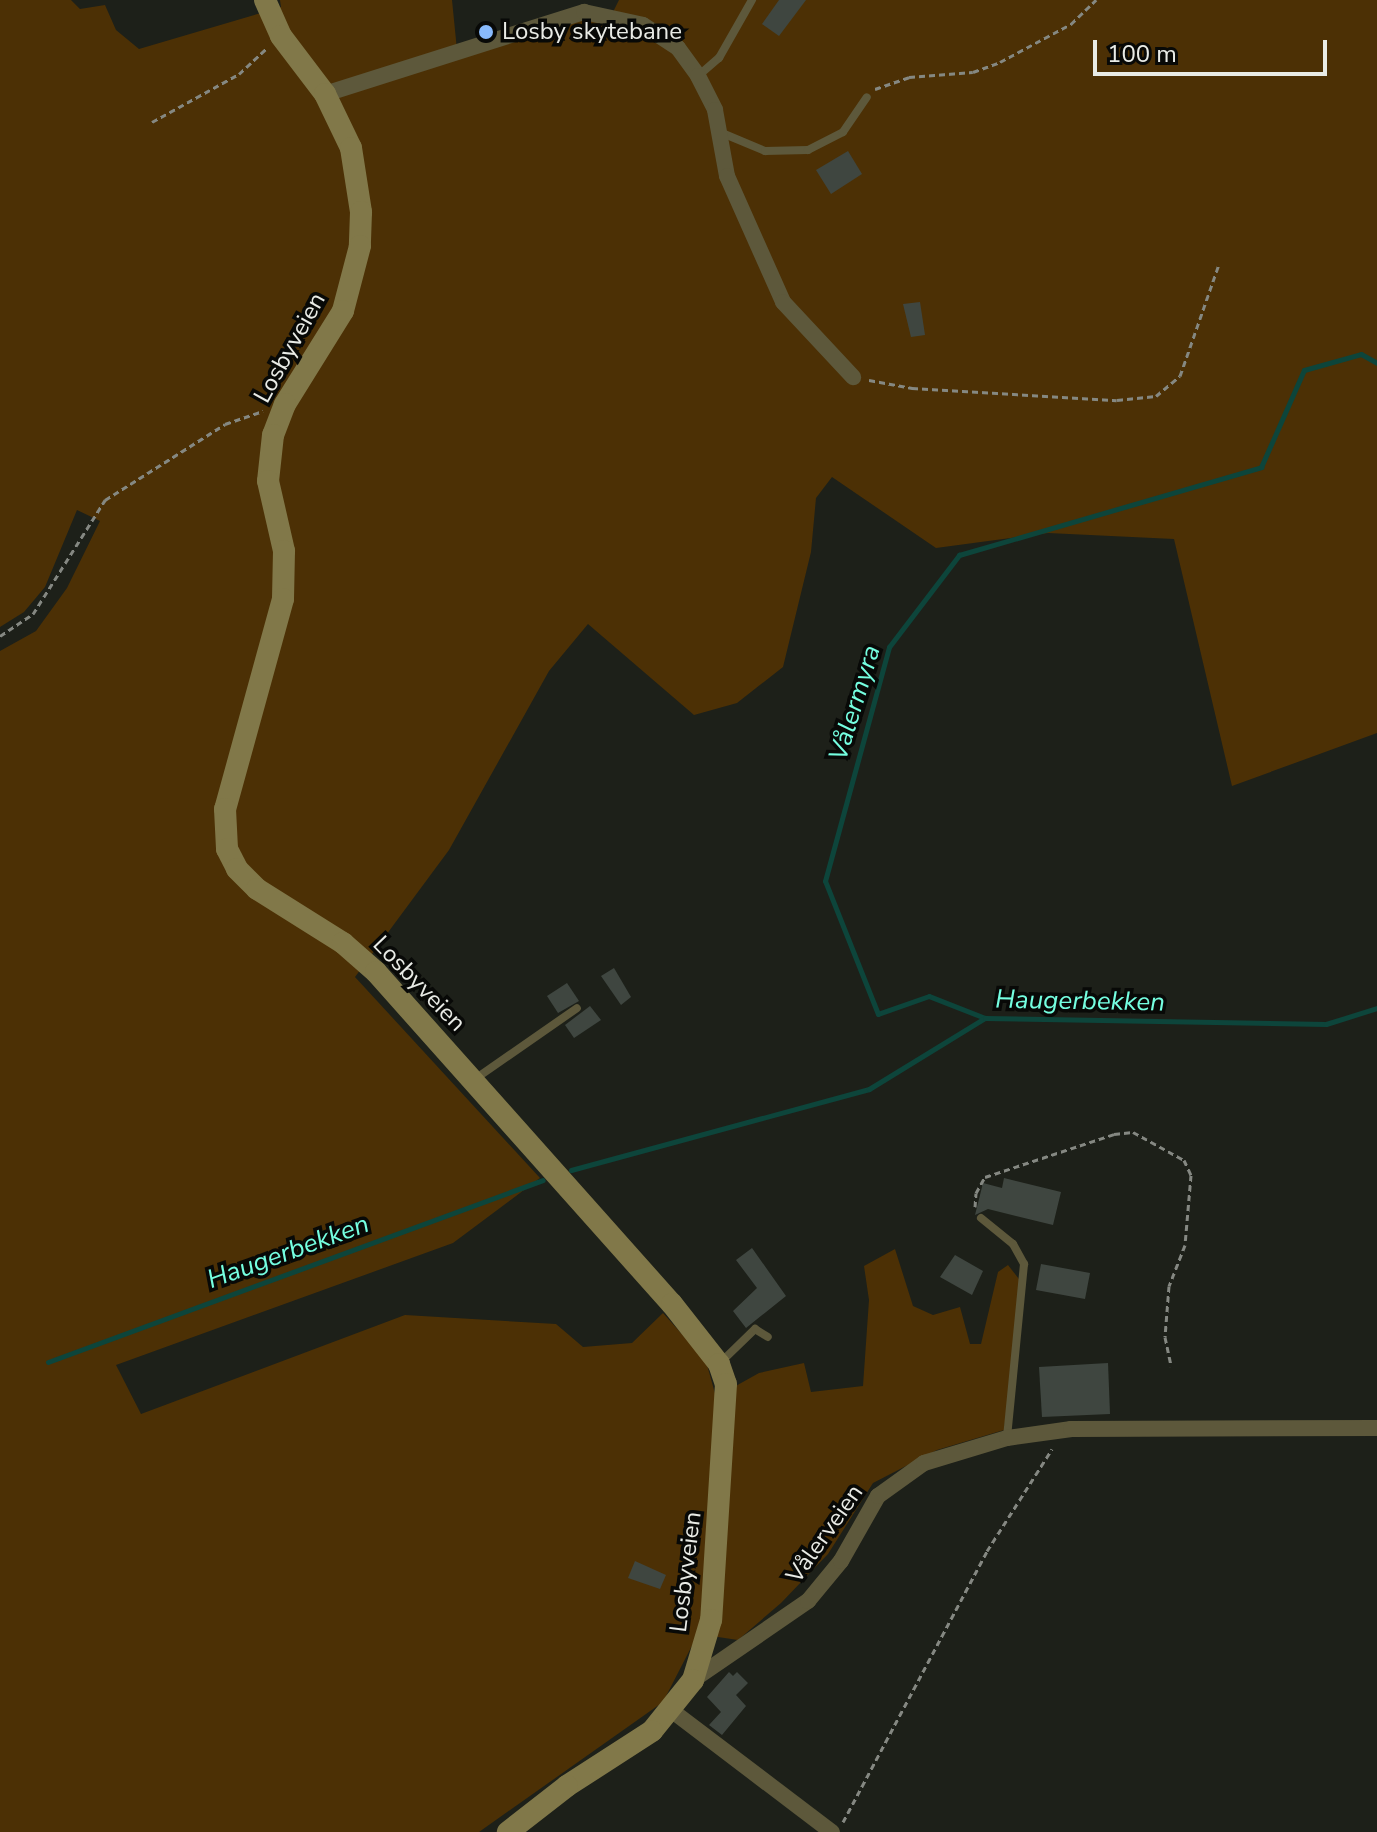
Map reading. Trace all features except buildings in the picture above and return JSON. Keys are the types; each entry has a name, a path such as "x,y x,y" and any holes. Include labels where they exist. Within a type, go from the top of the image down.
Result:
{"main road":[{"name":"Losbyveien","path":"265,0 281,36 325,94 351,148 361,212 360,246 343,311 285,404 273,435 268,481 284,551 283,599 225,809 227,849 237,869 257,889 343,943 376,972 474,1080 719,1364 726,1384 726,1434 713,1604 693,1680 652,1731 567,1786 508,1832"}],"street":[{"path":"325,94 584,12 643,25 678,48 698,76 718,130 727,176 783,302 853,377"},
{"name":"Vålerveien","path":"693,1680 819,1590 867,1511 896,1480 924,1463 1007,1438 1071,1429 1377,1428"},
{"path":"671,1710 835,1832"}],"lane":[{"path":"698,76 719,58 752,0"},
{"path":"718,130 759,150 808,150 843,132 867,97"},
{"path":"474,1080 577,1008"},
{"path":"981,1218 1013,1244 1024,1264 1007,1438"},
{"path":"719,1364 755,1329 768,1337"}],"path":[{"path":"867,97 909,77 973,72 1000,62 1071,24 1096,0"},
{"path":"152,122 239,74 281,36"},
{"path":"853,377 928,389 1117,400 1156,396 1180,376 1219,264"},
{"path":"0,636 33,614 105,500 225,424 285,404"},
{"path":"981,1218 976,1193 985,1177 1114,1134 1133,1132 1184,1160 1191,1175 1185,1245 1169,1286 1165,1337 1171,1366"},
{"path":"835,1832 994,1539 1039,1463 1071,1429"}],"shaded area":[{"path":"0,0 71,0 80,9 105,5 116,30 139,49 281,7 280,0 452,0 457,50 610,14 604,30 619,0 1377,0 1377,733 1232,786 1174,539 1048,533 936,548 832,477 816,498 811,552 783,667 737,703 694,715 588,624 549,671 449,850 355,977 540,1178 453,1243 116,1365 141,1414 405,1315 556,1324 583,1347 632,1343 663,1313 706,1361 716,1397 759,1373 804,1363 811,1392 863,1386 869,1300 864,1266 895,1249 913,1306 933,1315 960,1307 970,1344 981,1344 998,1272 1008,1265 1022,1283 1004,1430 937,1450 873,1483 828,1554 781,1603 738,1640 698,1634 663,1702 479,1832 0,1832 0,651 36,631 67,588 100,521 77,510 45,587 24,612 0,627"}],"waterway":[{"name":"Vålermyra","path":"985,1018 929,996 878,1014 825,881 889,647 959,555 1261,467 1304,370 1361,354 1377,363"},
{"name":"Haugerbekken","path":"571,1170 869,1089 985,1018 1326,1024 1377,1008"},
{"name":"Haugerbekken","path":"48,1362 543,1180"}],"place":[{"name":"Losby skytebane","path":"486,32"}]}
